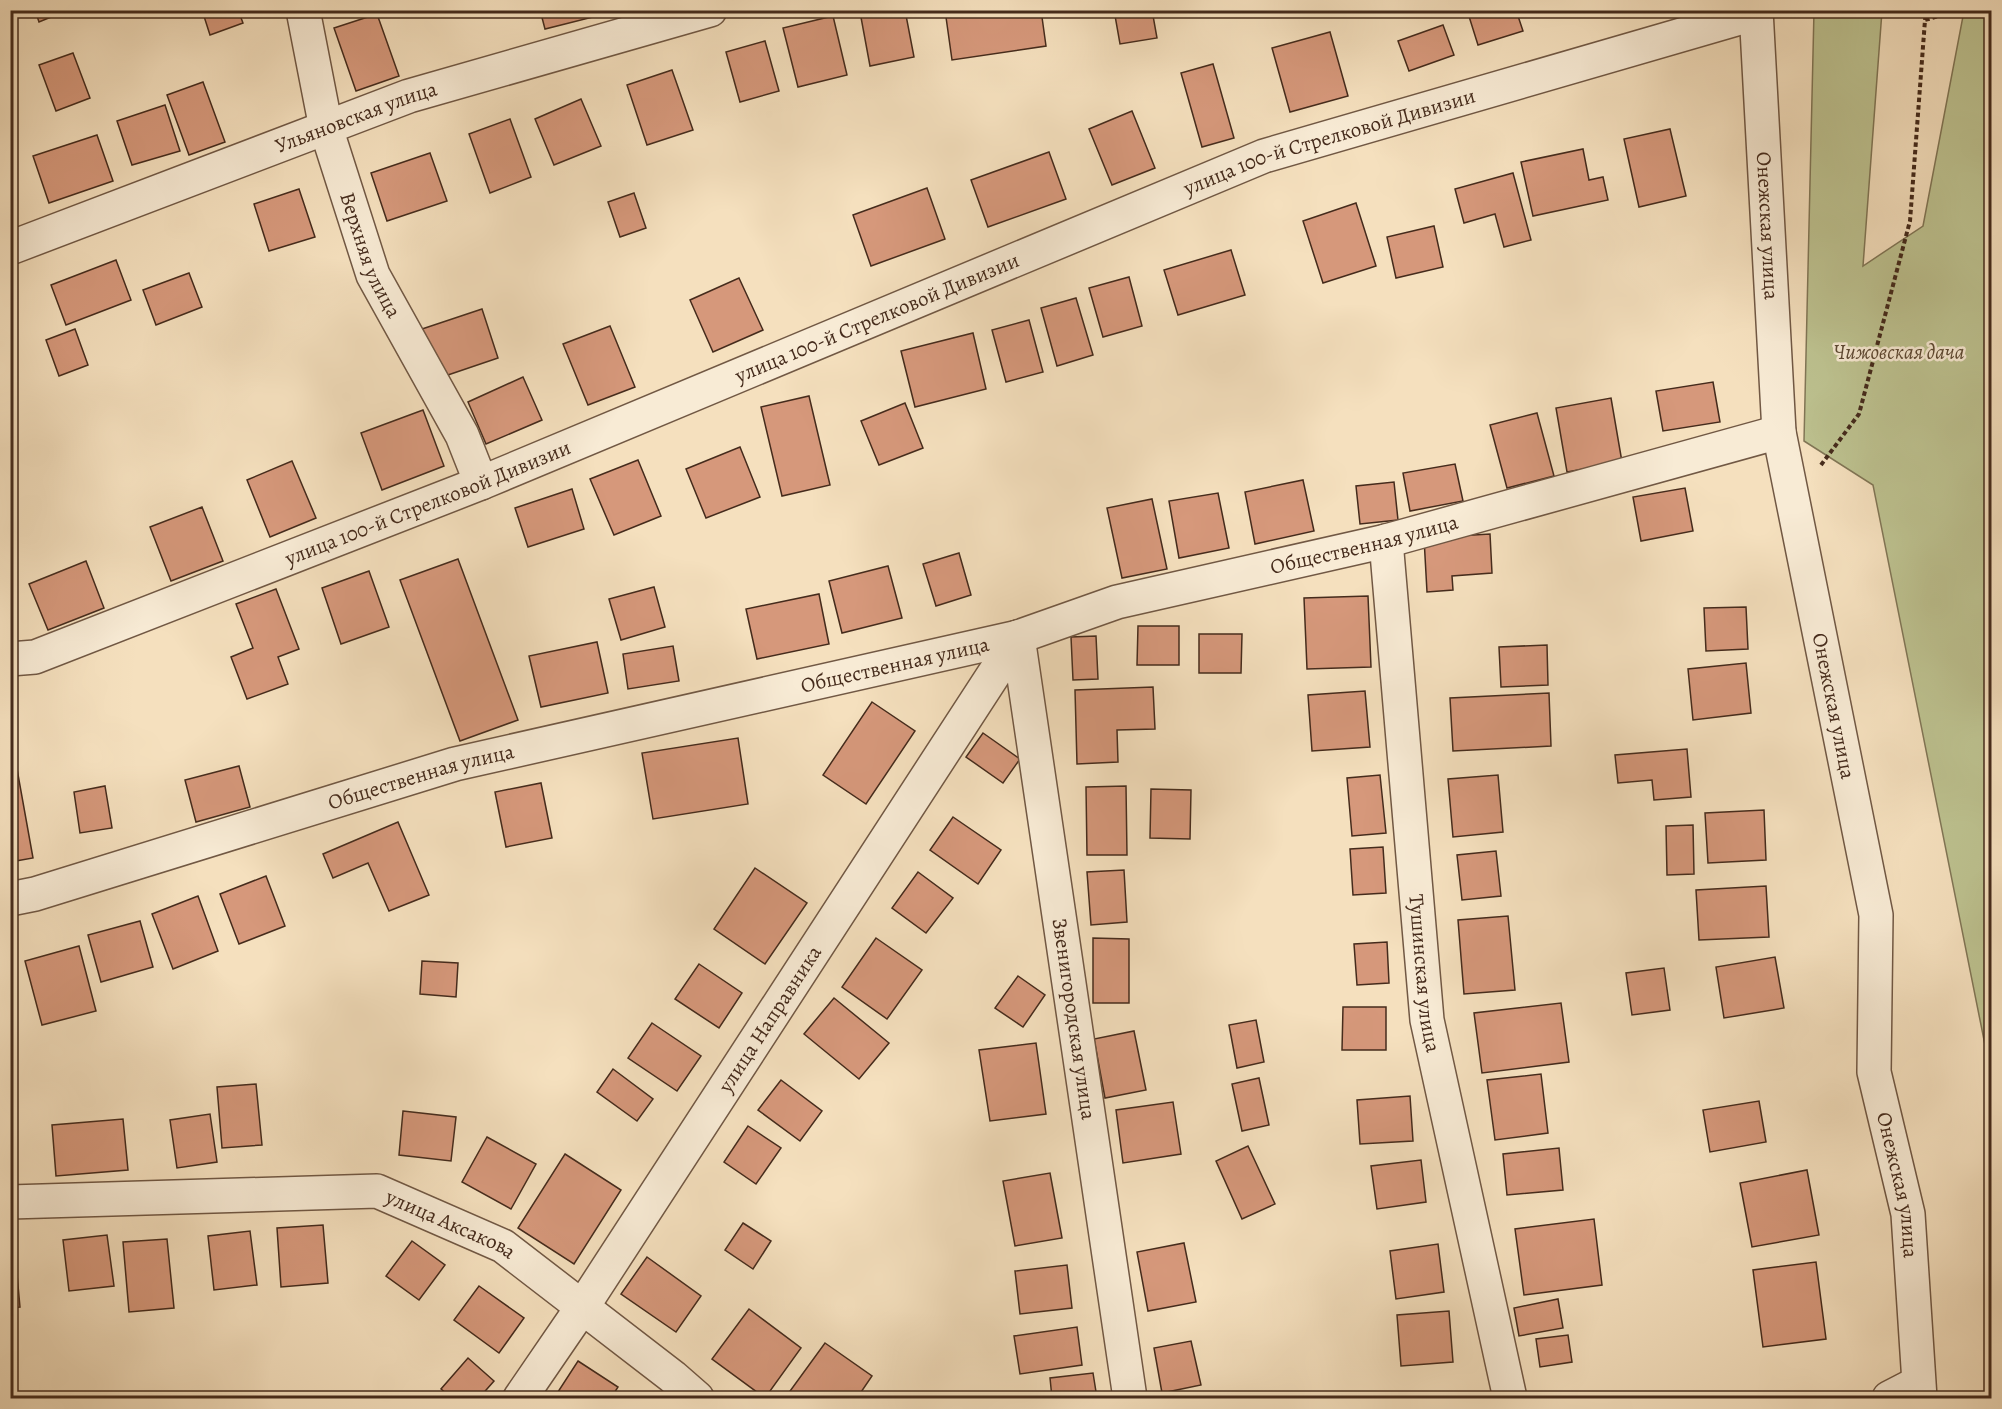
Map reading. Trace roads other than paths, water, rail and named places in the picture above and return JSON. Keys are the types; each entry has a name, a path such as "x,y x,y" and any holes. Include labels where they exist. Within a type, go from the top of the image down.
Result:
{"street":[{"name":"Верхняя улица","path":"303,10 326,128 372,275 462,435 481,483"},
{"name":"Ульяновская улица","path":"10,248 409,96 710,10"},
{"name":"Онежская улица","path":"1757,12 1779,432 1876,915 1874,1072 1908,1214 1919,1390"},
{"name":"улица 100-й Стрелковой Дивизии","path":"10,659 35,657 481,483 1264,156 1757,12"},
{"name":"Общественная улица","path":"10,899 35,894 455,764 1018,637 1118,602 1386,541 1779,432"},
{"name":"Тушинская улица","path":"1386,541 1427,1020 1510,1398"},
{"name":"улица Направника","path":"520,1398 583,1306 1018,637"},
{"name":"Звенигородская улица","path":"1018,637 1130,1398"},
{"name":"улица Аксакова","path":"10,1202 377,1191 503,1246 583,1306 697,1398"},
{"path":"1889,1398 1919,1390"}],"park label":[{"name":"Чижовская дача","path":"1899,352"}]}
